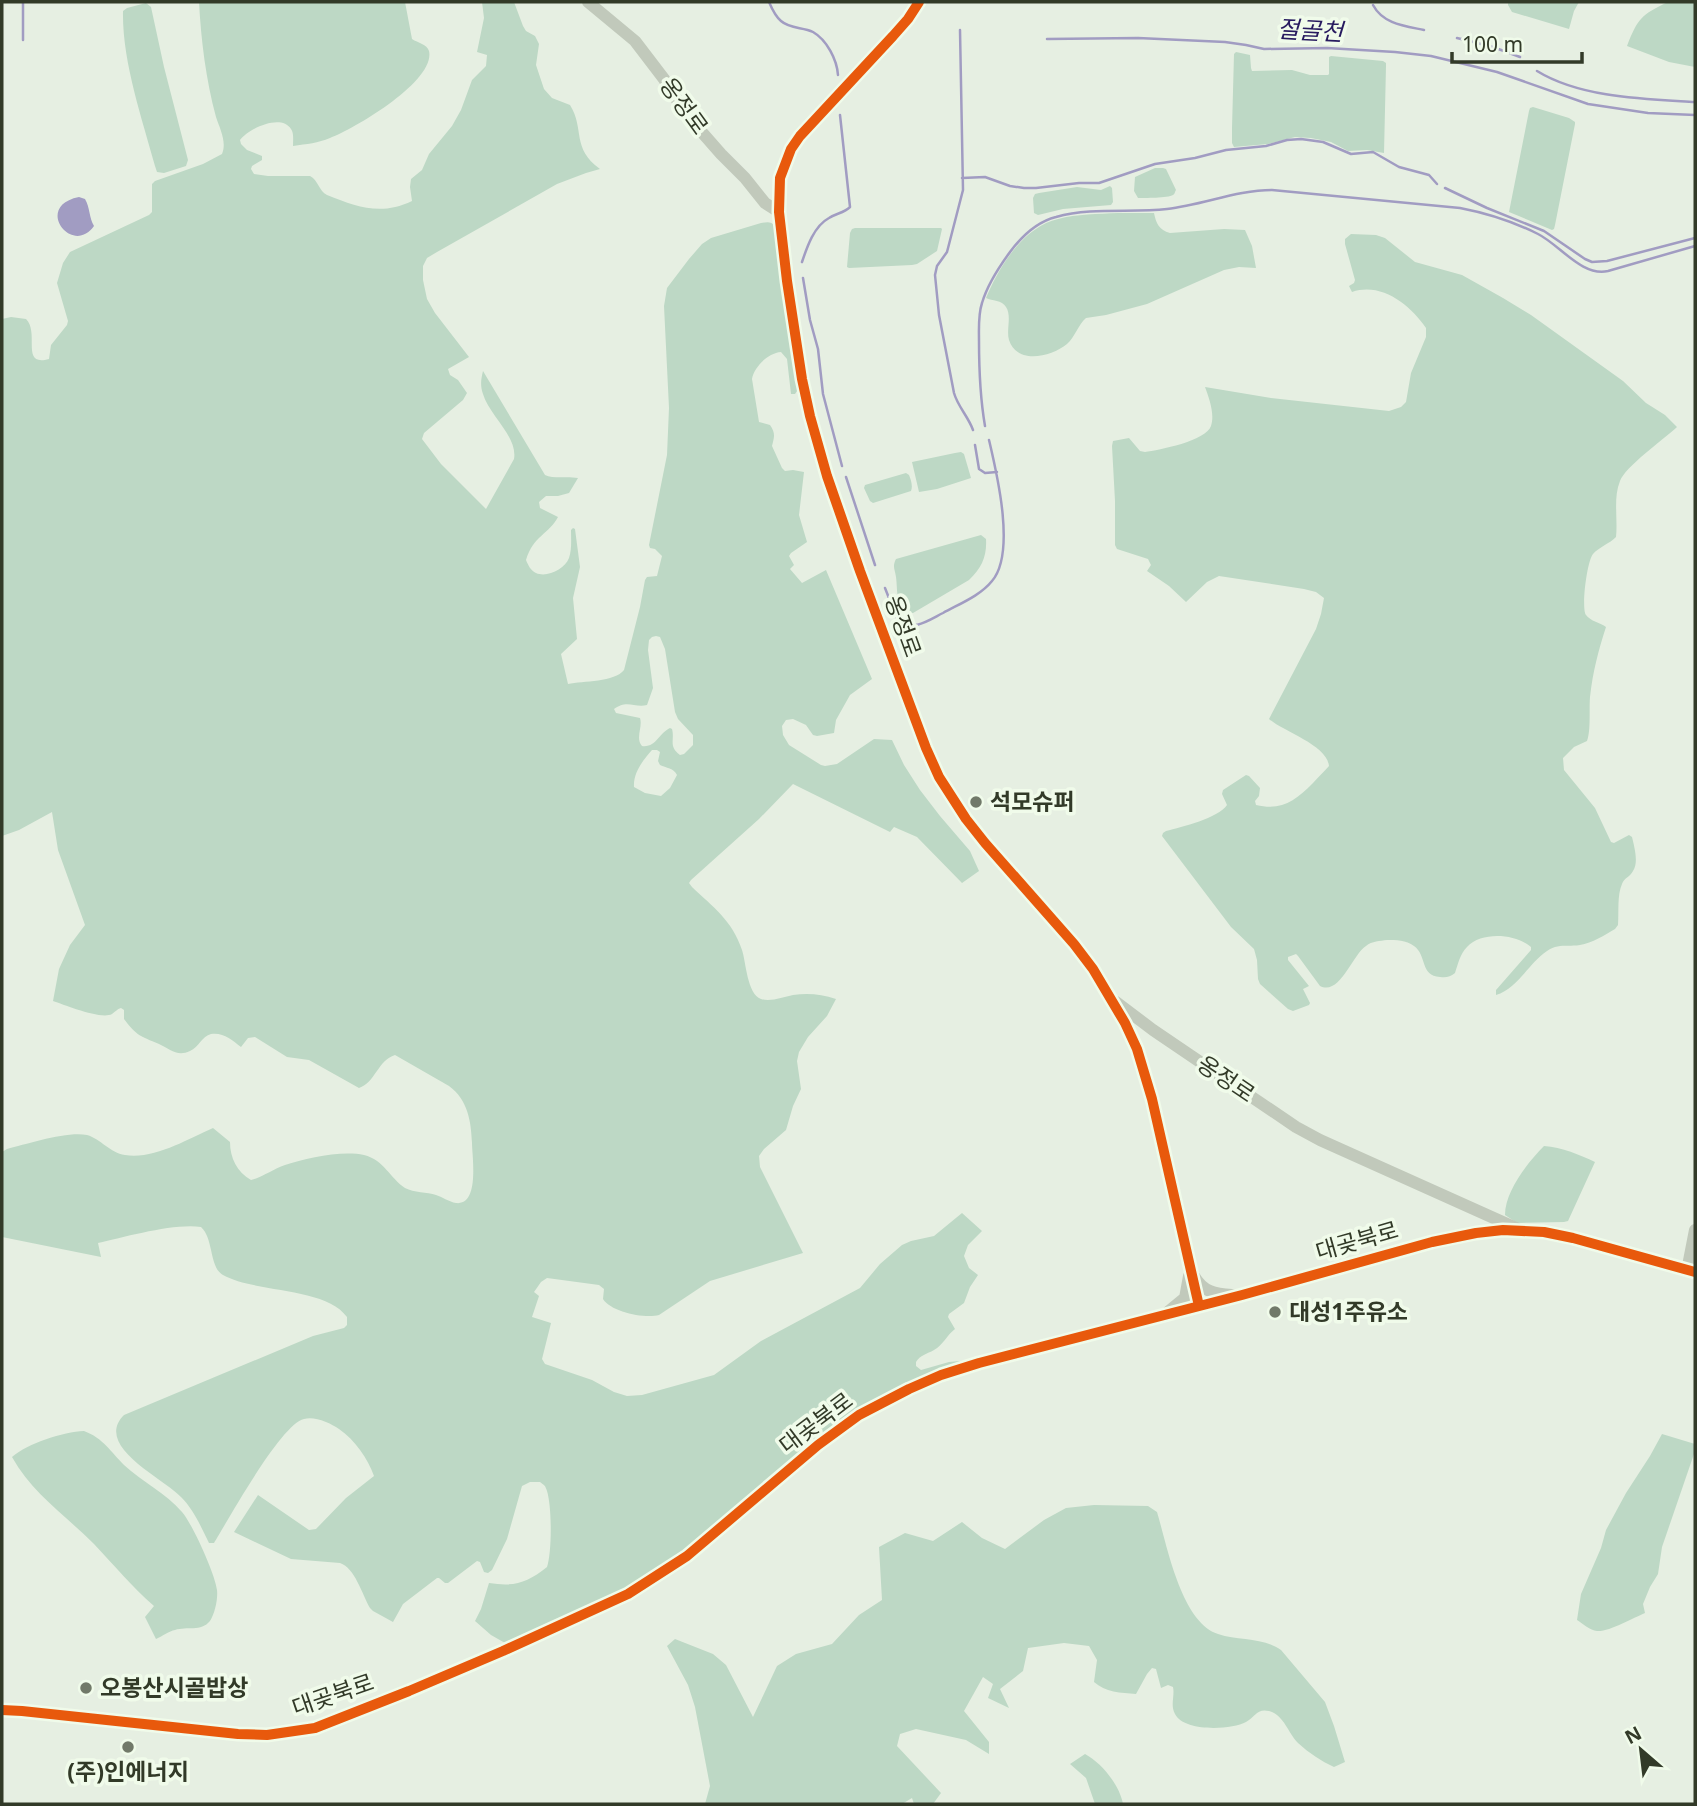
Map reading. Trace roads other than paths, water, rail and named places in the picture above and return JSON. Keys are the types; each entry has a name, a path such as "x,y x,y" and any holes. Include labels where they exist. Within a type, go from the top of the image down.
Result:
{"street":[{"name":"옹정로","path":"587,2 635,41 664,79 685,113 765,203 779,212 795,339 810,416 827,476 926,748 939,777 966,819 1074,944 1111,999 1296,1127 1520,1230"},
{"path":"779,212 780,178 791,149 916,7"},
{"path":"1111,999 1133,1040 1145,1073 1199,1306"},
{"name":"대곶북로","path":"2,1710 238,1734 267,1735 315,1728 503,1651 628,1594 687,1556 831,1434 859,1415 909,1389 979,1363 1242,1295 1432,1242 1476,1233 1503,1230 1544,1232 1691,1271"},
{"path":"1691,1271 1695,1230"},
{"path":"1190,1268 1199,1284 1207,1291 1242,1295"},
{"path":"1164,1315 1185,1298 1190,1268"}],"waterway":[{"path":"23,2 23,40"},
{"path":"769,2 775,15 785,24 813,32 823,40 833,57 838,75"},
{"path":"1373,5 1389,20 1424,30"},
{"path":"960,30 963,190 947,252 937,266 935,275 939,315 954,393 973,430"},
{"name":"절골천","path":"1047,39 1138,38 1225,42 1264,49 1327,48 1431,56 1497,72 1588,104 1648,113 1695,115"},
{"path":"1457,38 1520,57"},
{"path":"1537,71 1554,80 1593,92 1695,102"},
{"path":"802,262 819,226 850,207 840,115"},
{"path":"962,178 985,177 1024,188 1099,183 1155,164 1301,139 1323,142 1351,154 1373,152 1399,167 1429,175 1437,184"},
{"path":"1445,188 1544,231 1592,262 1607,261 1695,238"},
{"path":"985,426 980,383 979,331 984,297 990,283 1019,240 1036,226 1056,217 1083,212 1167,209 1246,192 1272,190 1480,212 1538,234 1580,265 1598,272 1695,246"},
{"path":"803,278 818,349 823,394 842,466"},
{"path":"885,588 898,621 915,625 927,622 969,599 992,581 999,568 1004,533 1000,492 989,440"},
{"path":"975,445 979,469 985,473 997,472"},
{"path":"846,477 875,565"}],"place":[{"name":"석모슈퍼","path":"976,802"},
{"name":"대성1주유소","path":"1275,1312"},
{"name":"오봉산시골밥상","path":"86,1688"},
{"name":"(주)인에너지","path":"128,1747"}]}
